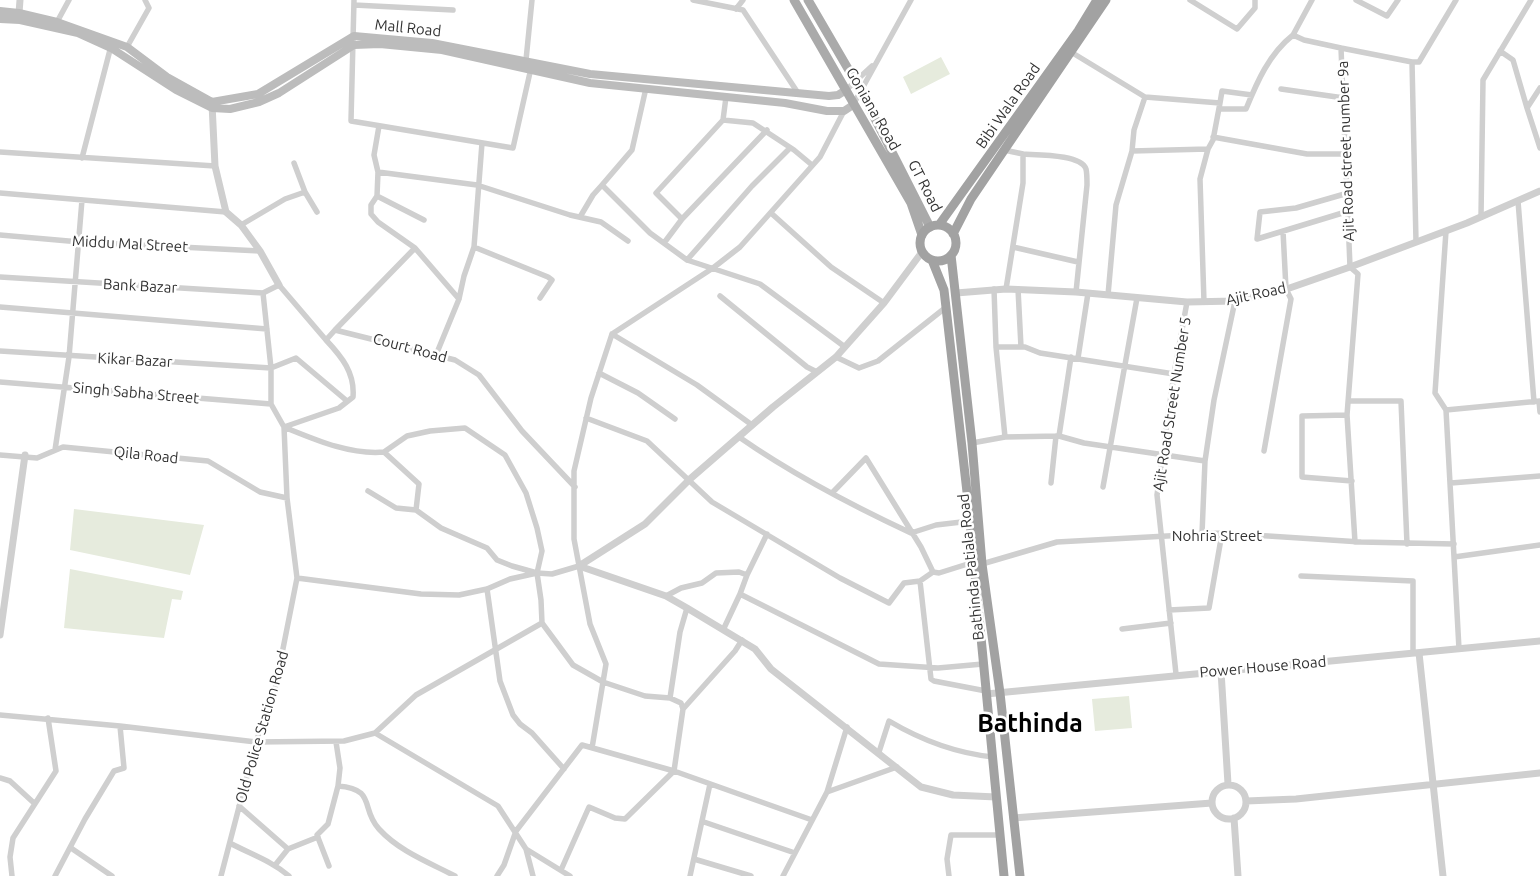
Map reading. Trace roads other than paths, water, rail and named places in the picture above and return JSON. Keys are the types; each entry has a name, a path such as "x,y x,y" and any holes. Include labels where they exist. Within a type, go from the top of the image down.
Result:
{"highway":[{"name":"Bibi Wala Road","path":"935,226 1072,38 1097,0"},
{"path":"932,260 942,260 951,255 956,245 953,234 971,199 1106,0"},
{"path":"953,234 935,226 922,235 920,246 922,252 932,260 944,290 970,521 978,563 983,664 1004,876"},
{"name":"Bathinda Patiala Road","path":"951,255 972,443 978,563 1000,694 1020,876"}],"main road":[{"name":"Goniana Road","path":"794,0 911,203 922,235"},
{"name":"GT Road","path":"808,0 861,91 935,226"},
{"path":"0,11 19,13 57,22 112,45 176,90 212,105"},
{"path":"0,19 20,20 78,33 112,45 126,47 212,105"},
{"path":"354,40 442,50 531,68 590,83 844,111 854,105"},
{"name":"Mall Road","path":"212,105 258,94 354,40 432,43 590,74 828,96 838,95 846,90"}],"street":[{"path":"19,13 20,0"},
{"path":"57,22 69,0"},
{"path":"126,47 149,8 146,0"},
{"path":"526,60 532,0"},
{"path":"693,0 743,10 798,92"},
{"path":"736,9 743,0"},
{"path":"854,105 874,65 913,0"},
{"path":"1190,0 1237,28 1255,8 1255,0"},
{"path":"1071,52 1145,96 1220,106 1236,111 1246,109 1266,65 1282,43 1293,35 1312,0"},
{"path":"1356,0 1388,16 1398,0"},
{"path":"1416,242 1412,62 1419,62 1456,0"},
{"path":"1481,217 1483,80 1531,0"},
{"path":"453,10 354,2 351,122 513,148 531,68"},
{"path":"1293,35 1304,40 1341,48"},
{"path":"82,158 112,45"},
{"name":"Ajit Road street number 9a","path":"1355,542 1347,415 1358,274 1350,266 1347,154 1341,48 1412,62"},
{"path":"1500,51 1513,60 1540,148"},
{"path":"846,90 874,65"},
{"path":"580,216 593,195 632,150 646,88"},
{"path":"1527,108 1540,88"},
{"path":"1281,89 1344,98"},
{"path":"1204,302 1200,179 1208,148 1213,137 1222,91 1252,95"},
{"path":"1108,295 1116,205 1132,151 1134,130 1145,96"},
{"path":"682,219 656,193 723,120 726,97"},
{"path":"212,105 215,166 226,212 241,225 260,251 279,285 342,358 354,382 353,397 339,408 284,427"},
{"path":"592,748 606,664 590,624 574,540 574,471 586,418 612,334 713,268 740,247 820,157 844,111"},
{"path":"723,120 753,122 767,130 812,165"},
{"path":"379,126 374,155 378,172 377,196 371,205 371,214 378,222 415,248 459,299"},
{"path":"664,243 682,219 767,130"},
{"path":"1213,137 1307,154 1347,154"},
{"path":"436,355 459,299 464,276 474,247 482,143"},
{"path":"687,260 752,186 790,148"},
{"path":"1132,151 1208,148"},
{"path":"1004,150 1023,154 1070,158 1081,162 1086,168 1087,185 1076,292"},
{"path":"0,152 215,166"},
{"path":"1006,289 1023,182 1023,154"},
{"path":"294,163 305,192 317,212"},
{"path":"378,172 479,185 570,215 601,222 628,241"},
{"path":"602,185 650,233 687,260 760,284 845,347"},
{"name":"Ajit Road","path":"956,293 994,289 1018,289 1187,302 1235,302 1286,289 1416,242 1481,217 1540,191"},
{"path":"241,225 285,200 305,192"},
{"path":"0,193 226,212"},
{"path":"1348,193 1296,208 1260,212 1256,239 1349,211"},
{"path":"377,196 424,220"},
{"path":"55,450 66,387 71,313 80,242 82,200"},
{"path":"1518,201 1540,412"},
{"path":"771,212 831,267 884,303"},
{"path":"1264,450 1291,299 1286,289 1283,231"},
{"path":"1446,231 1435,393 1446,410 1459,649"},
{"name":"Middu Mal Street","path":"0,235 80,242 260,251"},
{"path":"474,247 552,280 540,298"},
{"path":"1013,247 1078,262"},
{"path":"326,340 415,248"},
{"path":"297,578 421,594 459,596 487,589 510,578 552,574 579,566 645,524 690,479 738,437 836,357 884,303 922,252"},
{"name":"Bank Bazar","path":"0,277 263,293 279,285"},
{"path":"994,289 996,347 1004,437"},
{"path":"1018,289 1021,348"},
{"path":"263,293 270,368 271,404 284,427 328,444 366,454 384,452 406,436 430,431 465,428 505,455 526,493 537,528 542,551 537,574 542,623 573,665 603,682 646,696 670,698 681,703 683,709 674,771 625,819 614,818 590,807 561,870"},
{"path":"1078,358 1088,293"},
{"path":"720,296 806,367 817,372"},
{"path":"1103,487 1137,298"},
{"name":"Ajit Road Street Number 5","path":"1176,674 1157,495 1174,374 1187,302"},
{"path":"1202,534 1205,461 1214,400 1235,302"},
{"path":"0,307 267,329"},
{"path":"836,357 859,368 878,361 945,308"},
{"name":"Court Road","path":"335,330 455,360 479,375 522,431 575,487"},
{"path":"612,334 697,385 752,425"},
{"path":"996,347 1021,348 1040,354 1078,358 1174,374"},
{"name":"Kikar Bazar","path":"0,351 69,357 270,368"},
{"path":"1051,483 1071,357"},
{"path":"270,368 296,358 347,401"},
{"path":"599,373 638,393 675,419"},
{"name":"Singh Sabha Street","path":"0,382 271,404"},
{"path":"1349,401 1401,401 1407,544"},
{"path":"1446,410 1538,401"},
{"path":"1347,415 1302,416 1302,476 1352,481"},
{"path":"586,418 647,441 690,479 712,502 840,578 889,603 904,583 920,581 933,572 921,547 866,458 833,492"},
{"name":"Old Police Station Road","path":"221,876 256,742 275,689 297,578 286,498 284,427"},
{"path":"972,443 1004,437 1058,436 1084,443 1205,461"},
{"path":"738,437 780,465 833,492 866,512 911,533 936,525 970,521"},
{"name":"Qila Road","path":"0,455 25,455 37,458 63,447 208,461 260,492 286,498"},
{"path":"384,452 419,484 416,510"},
{"path":"0,635 25,455"},
{"path":"1451,483 1540,476"},
{"path":"368,491 396,508 416,510 441,528 487,548 497,560 537,574"},
{"path":"1169,610 1209,608 1222,533"},
{"name":"Nohria Street","path":"933,572 939,573 1057,542 1162,536 1222,533 1355,542 1454,544"},
{"path":"724,628 767,534"},
{"path":"1454,558 1540,545"},
{"path":"579,566 666,596 724,628 755,649 771,669 879,752 921,787 953,795 996,797"},
{"path":"666,596 681,588 702,583 716,573 739,572 748,575"},
{"path":"1301,576 1413,581 1416,653 1434,784 1443,876"},
{"path":"920,581 931,679 934,682 986,692"},
{"path":"487,589 500,682 513,715 520,724 532,733 564,770"},
{"path":"740,594 879,664 938,668 983,664"},
{"path":"670,698 680,632 687,608"},
{"path":"0,715 48,718 256,742 336,742 375,733 416,695 542,623"},
{"path":"1122,629 1171,623"},
{"path":"683,709 735,651 742,640"},
{"name":"Power House Road","path":"986,692 1000,694 1176,674 1540,641"},
{"path":"1221,671 1228,784"},
{"path":"12,876 10,857 13,838 56,771 48,718"},
{"path":"879,752 889,721 940,746 967,754 992,757"},
{"path":"55,876 114,770 124,768 120,726"},
{"path":"783,876 827,792 847,727"},
{"path":"375,733 498,806 526,849 532,875"},
{"path":"329,866 317,835 328,824 338,786 340,768 336,742"},
{"path":"497,876 504,865 516,831 582,745 674,771 812,820"},
{"path":"827,792 898,767"},
{"path":"1246,801 1296,800 1540,773"},
{"path":"0,778 10,781 34,803"},
{"path":"690,876 704,822 710,784"},
{"path":"1228,784 1238,787 1244,794 1246,801 1244,810 1234,818 1221,817 1214,810 1212,803 1214,793 1220,787 1228,784"},
{"path":"338,786 351,787 364,794 378,828 396,846 454,876"},
{"path":"1013,818 1212,803"},
{"path":"239,806 288,849"},
{"path":"1234,818 1238,876"},
{"path":"704,822 795,853"},
{"path":"949,876 948,859 951,835 1000,835"},
{"path":"276,864 288,849 318,837"},
{"path":"230,843 259,859 276,864 288,876"},
{"path":"71,848 112,876"},
{"path":"526,849 570,876"},
{"path":"694,859 751,876"}],"district":[{"name":"Bathinda","path":"1030,724"}]}
